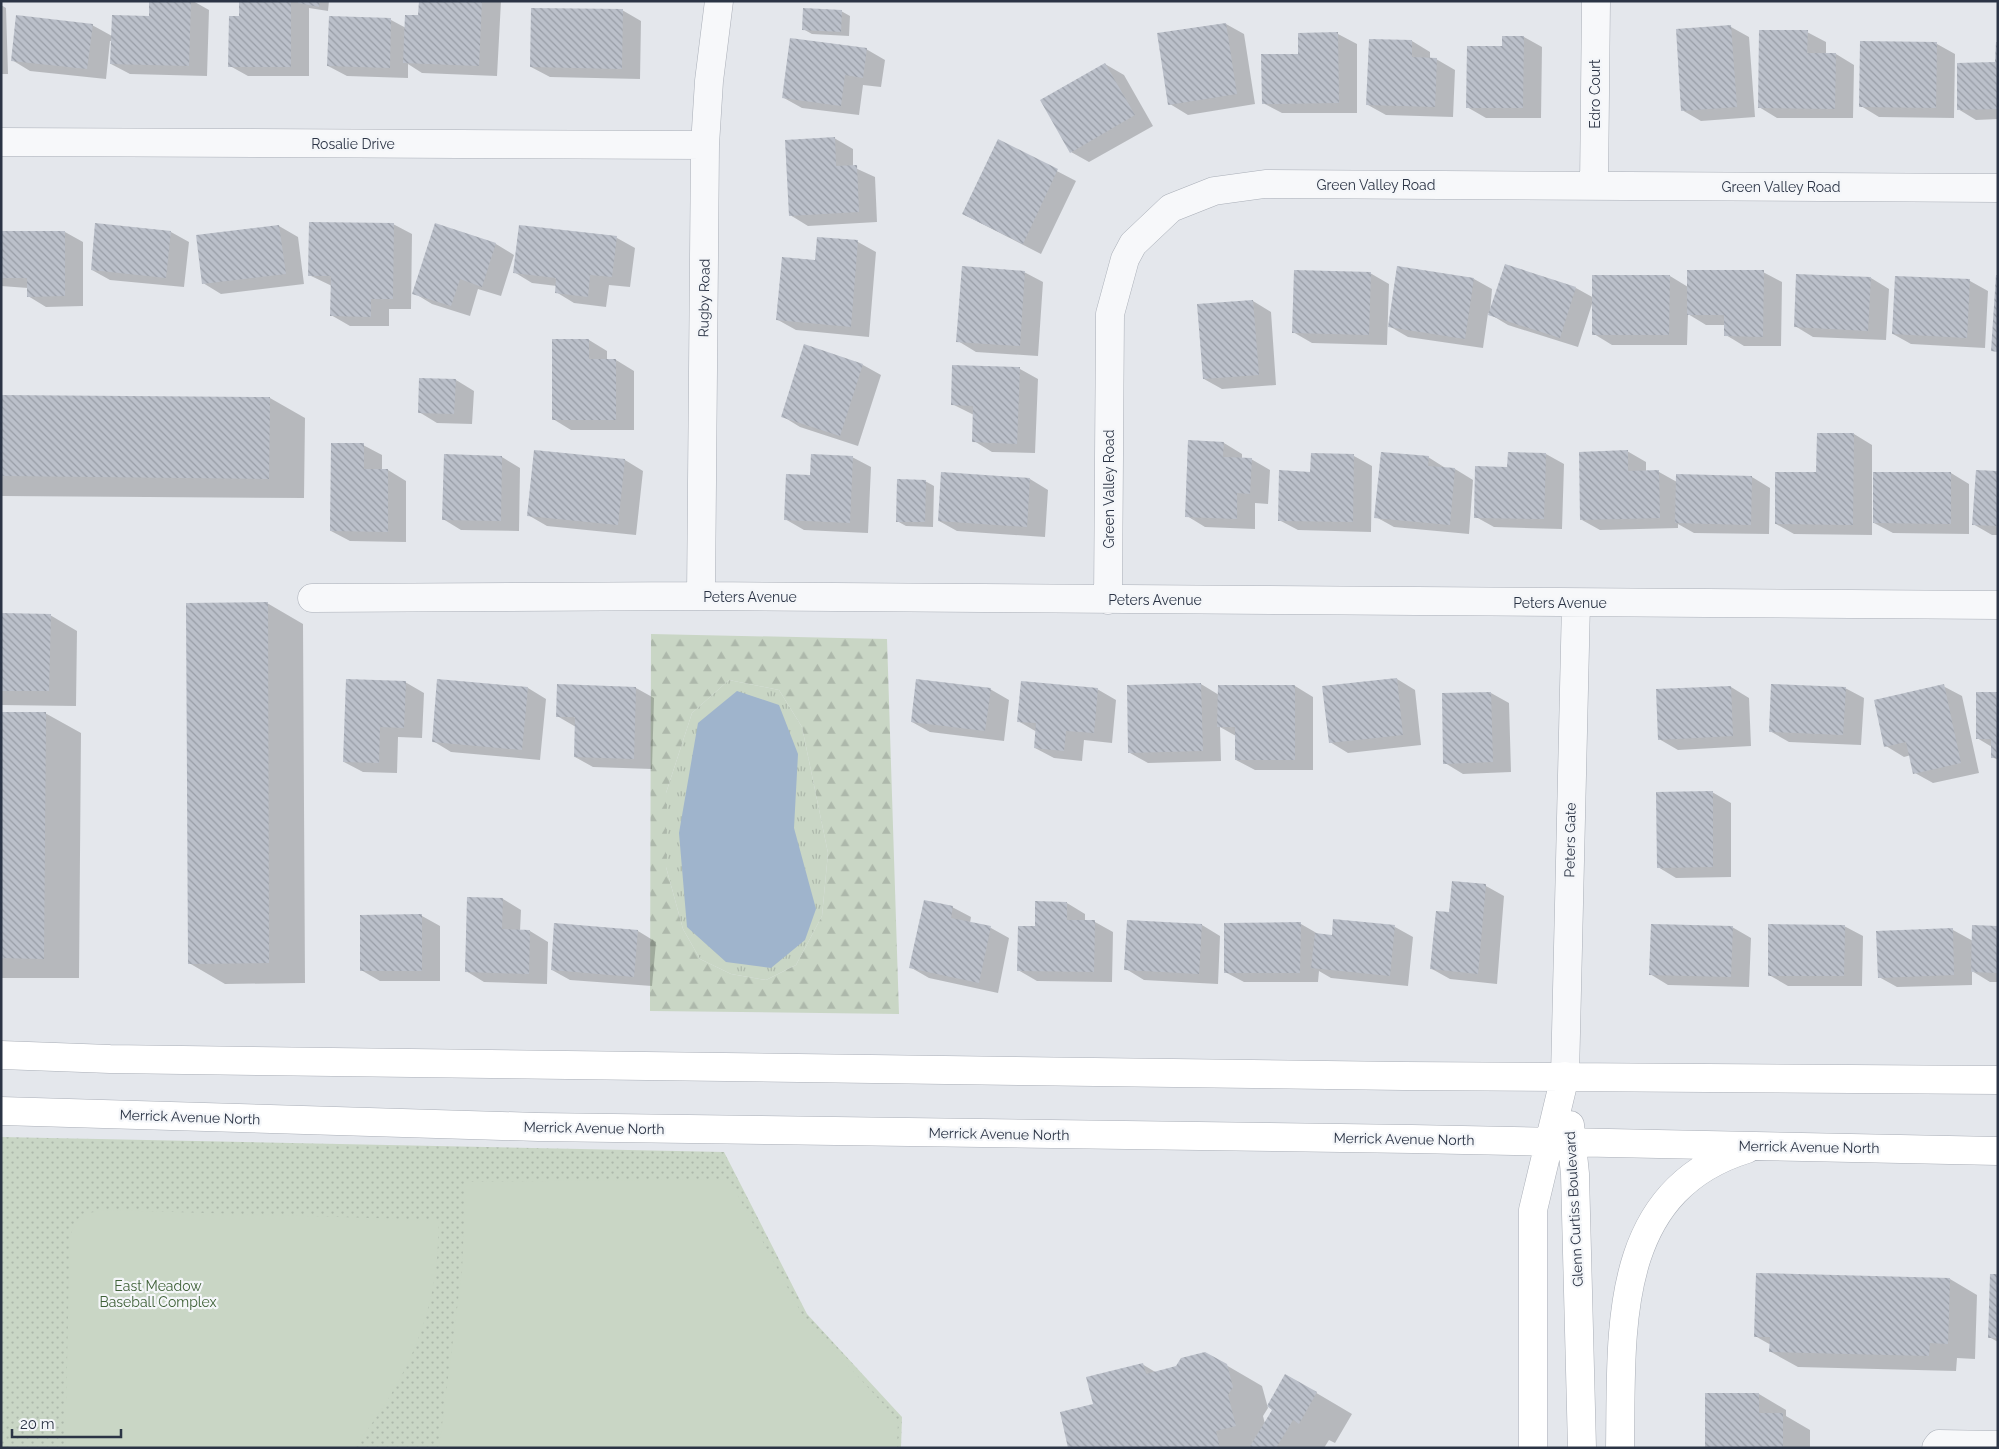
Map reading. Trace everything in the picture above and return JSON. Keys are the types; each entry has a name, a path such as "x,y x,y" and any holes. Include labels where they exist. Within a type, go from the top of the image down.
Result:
{"main road":[{"path":"1,1055 110,1059 1998,1080"},
{"name":"Glenn Curtiss Boulevard","path":"1533,1448 1533,1210 1560,1142 1565,1076"},
{"name":"Merrick Avenue North","path":"1,1111 548,1127 1998,1150"},
{"name":"Glenn Curtiss Boulevard","path":"1560,1142 1575,1174 1582,1448"},
{"path":"1620,1448 1626,1301 1637,1252 1658,1209 1695,1174 1726,1156 1758,1146"}],"street":[{"name":"Rugby Road","path":"701,596 705,146 709,81 718,1"},
{"name":"Edro Court","path":"1594,186 1596,1"},
{"name":"Rosalie Drive","path":"1,142 705,146"},
{"name":"Green Valley Road","path":"1108,600 1110,314 1125,259 1133,244 1171,208 1214,191 1265,184 1998,188"},
{"name":"Peters Avenue","path":"312,598 701,596 1998,605"},
{"name":"Peters Gate","path":"1565,1076 1576,603"},
{"path":"1936,1448 1939,1444 1998,1445"}],"green space":[{"path":"651,634 887,639 899,1014 650,1011","holes":["729,680 779,690 802,727 828,853 822,916 796,965 766,980 731,974 700,959 683,929 666,867 666,793 692,713"]},
{"path":"729,680 779,690 802,727 828,853 822,916 796,965 766,980 731,974 700,959 683,929 666,867 666,793 692,713"},
{"name":"East Meadow Baseball Complex","path":"1,1137 724,1152 807,1314 902,1417 901,1448 1,1448"},
{"path":"729,1179 804,1318 898,1420 897,1448 439,1448 462,1270 466,1182"},
{"path":"108,1210 439,1220 437,1263 425,1319 417,1342 384,1406 354,1448 65,1448 70,1235 81,1214"}],"water":[{"path":"737,691 779,705 798,754 794,828 816,909 805,940 771,968 726,962 687,927 679,833 698,723"}],"building":[{"path":"149,1 191,1 189,66 110,64 112,15 149,16"},
{"path":"239,1 291,1 291,67 228,67 229,16 239,16"},
{"path":"298,1 320,1 319,7 298,3"},
{"path":"419,1 482,1 479,66 403,63 405,15 418,15"},
{"path":"531,8 623,9 622,69 530,67"},
{"path":"803,8 842,10 841,32 802,30"},
{"path":"16,15 93,24 87,69 11,61"},
{"path":"329,16 391,18 390,68 327,66"},
{"path":"1226,23 1237,94 1168,105 1157,33"},
{"path":"1731,25 1737,107 1681,111 1676,29"},
{"path":"1759,30 1808,30 1807,53 1836,53 1835,109 1758,108"},
{"path":"1338,32 1339,103 1262,104 1261,54 1298,54 1298,33"},
{"path":"1502,36 1524,36 1523,108 1466,108 1467,46 1502,46"},
{"path":"790,38 867,48 863,78 845,75 841,106 782,98"},
{"path":"1369,39 1412,40 1412,57 1437,58 1435,107 1366,105"},
{"path":"1860,41 1937,42 1936,108 1859,107"},
{"path":"1996,42 1998,42 1998,109 1957,110 1957,63 1995,62"},
{"path":"1105,63 1135,115 1070,153 1040,100"},
{"path":"835,137 836,166 857,165 859,212 789,216 785,140"},
{"path":"998,139 1058,169 1023,244 962,214"},
{"path":"309,222 394,223 393,299 371,299 371,317 330,316 331,276 308,276"},
{"path":"95,223 171,231 166,278 91,270"},
{"path":"435,223 496,243 482,287 460,279 451,306 412,294"},
{"path":"279,225 286,274 202,284 196,235"},
{"path":"519,225 617,236 612,277 590,275 588,297 555,293 556,278 513,273"},
{"path":"1,231 65,231 65,296 27,297 27,278 1,278"},
{"path":"817,237 858,240 851,327 776,320 782,257 815,260"},
{"path":"1505,264 1576,287 1560,338 1488,315"},
{"path":"962,266 1025,271 1020,346 956,342"},
{"path":"1397,266 1474,278 1465,339 1388,327"},
{"path":"1294,270 1371,272 1369,335 1292,333"},
{"path":"1687,270 1764,270 1763,337 1724,336 1724,315 1687,315"},
{"path":"1796,274 1871,277 1868,331 1794,327"},
{"path":"1592,275 1670,275 1669,335 1592,335"},
{"path":"1996,275 1998,275 1998,352 1991,351"},
{"path":"1895,276 1970,279 1967,338 1892,334"},
{"path":"1253,300 1259,375 1203,379 1197,304"},
{"path":"552,339 589,339 589,359 616,359 616,420 552,420"},
{"path":"804,344 863,364 840,436 781,417"},
{"path":"952,365 1020,367 1017,444 972,442 973,406 951,405"},
{"path":"419,378 456,379 454,414 418,413"},
{"path":"1,395 270,397 269,479 1,476"},
{"path":"1817,433 1854,433 1853,525 1775,524 1775,472 1816,472"},
{"path":"1188,440 1224,442 1223,457 1252,458 1250,494 1237,493 1237,519 1185,517"},
{"path":"331,443 364,443 364,469 388,469 388,532 330,531"},
{"path":"534,450 625,459 618,525 527,516"},
{"path":"1628,450 1628,471 1659,470 1660,518 1580,520 1579,452"},
{"path":"1381,452 1429,456 1428,466 1455,468 1450,525 1374,518"},
{"path":"1508,452 1546,453 1544,519 1474,518 1475,466 1507,467"},
{"path":"1311,453 1354,454 1353,522 1278,521 1279,470 1310,472"},
{"path":"444,454 502,456 501,521 442,520"},
{"path":"811,454 853,456 850,523 784,520 786,474 810,475"},
{"path":"1976,470 1998,471 1998,526 1972,525"},
{"path":"941,472 1030,478 1027,527 938,521"},
{"path":"1873,472 1951,472 1951,524 1873,523"},
{"path":"1676,474 1752,476 1751,525 1675,523"},
{"path":"897,479 926,480 925,522 896,522"},
{"path":"268,602 269,963 188,964 186,603"},
{"path":"1,613 51,614 49,691 1,691"},
{"path":"1397,678 1403,735 1329,743 1322,686"},
{"path":"346,679 406,681 404,728 380,727 379,763 343,762"},
{"path":"437,679 528,687 522,750 432,742"},
{"path":"916,679 991,688 985,731 911,722"},
{"path":"1021,681 1098,688 1094,733 1066,731 1064,751 1034,748 1036,723 1017,722"},
{"path":"1201,683 1203,751 1128,753 1127,685"},
{"path":"557,684 636,687 634,759 574,757 575,717 556,717"},
{"path":"1771,684 1846,687 1843,735 1769,732"},
{"path":"1944,684 1961,763 1913,774 1906,742 1884,747 1874,700"},
{"path":"1218,685 1295,685 1295,760 1235,760 1235,727 1217,727"},
{"path":"1731,686 1733,736 1658,740 1656,689"},
{"path":"1491,692 1493,762 1443,764 1442,693"},
{"path":"1976,692 1998,692 1998,758 1991,758 1991,739 1976,739"},
{"path":"1,712 46,712 44,959 1,958"},
{"path":"1713,791 1713,867 1657,868 1656,792"},
{"path":"1452,881 1486,884 1478,974 1430,969 1436,911 1449,912"},
{"path":"467,897 503,898 502,929 530,930 529,974 465,972"},
{"path":"924,900 953,906 951,918 991,926 979,983 909,968"},
{"path":"1035,901 1067,902 1067,920 1095,920 1094,972 1017,971 1018,926 1035,926"},
{"path":"422,914 422,971 360,971 360,915"},
{"path":"1333,919 1395,925 1390,976 1311,968 1315,933 1332,935"},
{"path":"1127,920 1202,924 1199,974 1124,970"},
{"path":"1301,922 1300,973 1224,973 1224,923"},
{"path":"554,923 638,930 634,977 551,970"},
{"path":"1651,924 1733,926 1731,977 1649,975"},
{"path":"1768,924 1845,925 1844,976 1768,976"},
{"path":"1972,925 1998,926 1998,973 1971,972"},
{"path":"1953,928 1954,975 1878,978 1876,931"},
{"path":"1756,1273 1950,1278 1948,1344 1930,1343 1929,1356 1769,1352 1770,1337 1754,1337"},
{"path":"1990,1274 1998,1274 1998,1338 1988,1338"},
{"path":"1205,1352 1227,1364 1233,1387 1228,1395 1236,1426 1216,1431 1220,1448 1068,1448 1060,1412 1093,1404 1086,1377 1143,1363 1146,1374 1176,1366 1181,1358"},
{"path":"1285,1374 1317,1392 1299,1424 1293,1420 1276,1448 1249,1448 1272,1410 1267,1406"},
{"path":"1705,1393 1759,1393 1759,1413 1783,1413 1783,1448 1705,1448"}]}
